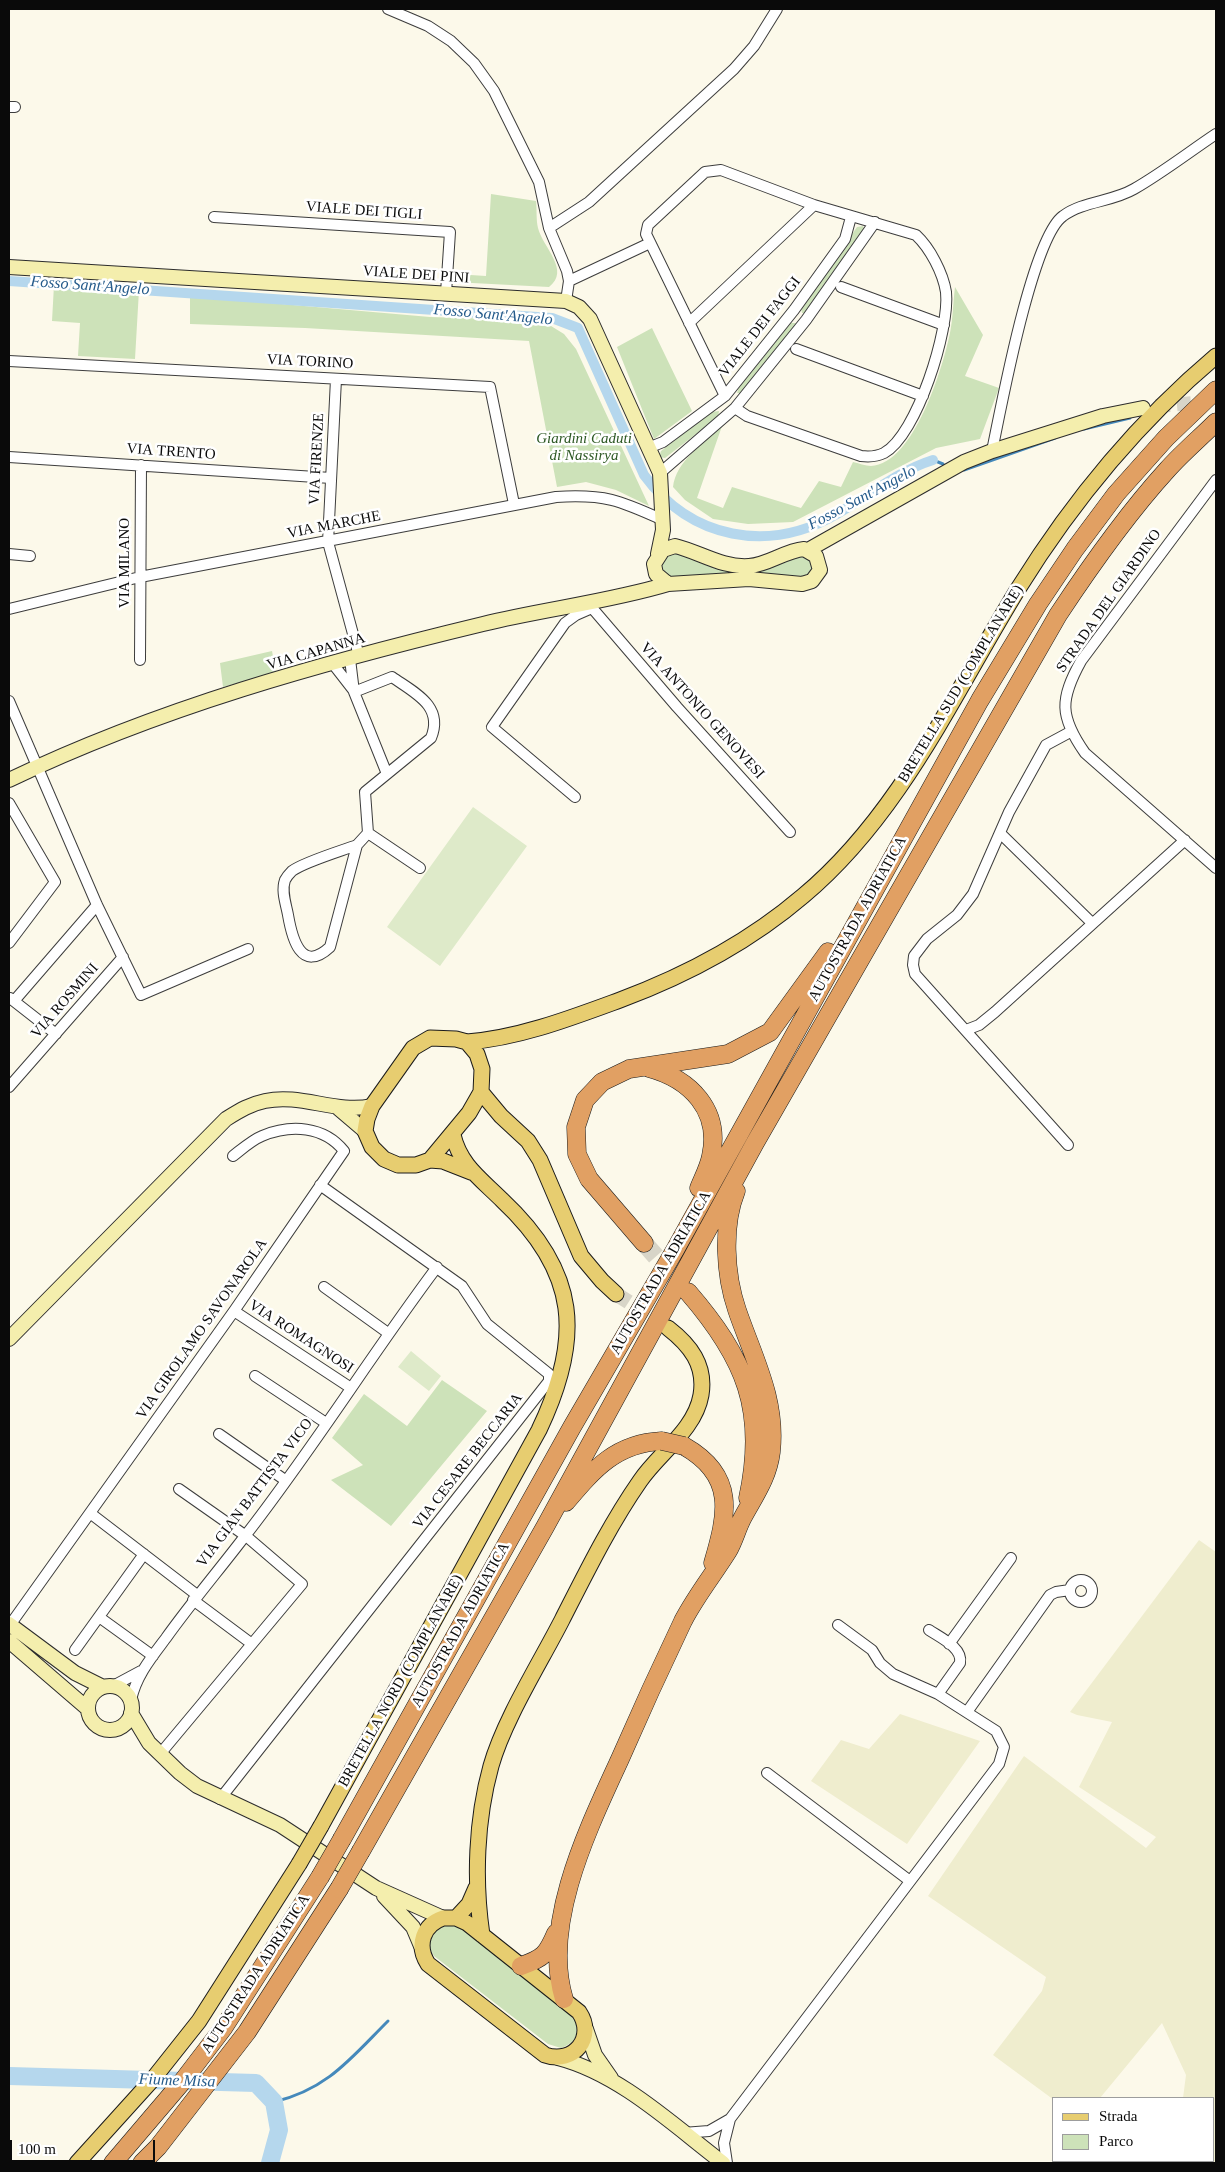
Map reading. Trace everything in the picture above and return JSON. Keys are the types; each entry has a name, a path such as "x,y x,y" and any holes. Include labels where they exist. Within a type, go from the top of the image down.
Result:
{"highway":[{"name":"AUTOSTRADA ADRIATICA","path":"112,2163 182,2082 224,2027 320,1877 572,1428 675,1250 980,700 1075,549 1116,494 1166,438 1216,390"},
{"name":"AUTOSTRADA ADRIATICA","path":"142,2163 158,2147 247,2032 339,1889 545,1527 755,1143 1058,615 1094,561 1133,509 1167,470 1216,422"},
{"path":"644,1244 589,1179 577,1154 575,1142 580,1113 585,1100 602,1082 629,1069 728,1054 770,1032 873,891"},
{"path":"646,1067 668,1074 690,1088 706,1107 712,1123 714,1138 711,1157 675,1250"},
{"path":"564,1999 557,1974 563,1914 572,1876 584,1840 682,1621 729,1549 743,1518 766,1476 772,1430 768,1397 736,1308 728,1258 731,1209 755,1143"},
{"path":"688,1292 720,1330 730,1347 743,1375 752,1405 756,1451 752,1483 743,1518"},
{"path":"545,1527 600,1464 620,1450 643,1442 662,1441 684,1446 701,1458 713,1472 721,1486 725,1503 723,1528 707,1580"},
{"path":"521,1966 539,1960 548,1951 563,1914"}],"main road":[{"name":"VIALE DEI PINI","path":"9,267 566,301 579,307 590,318 660,473 663,525 654,569"},
{"name":"BRETELLA SUD (COMPLANARE)","path":"467,1042 505,1038 596,1009 666,982 711,961 758,931 805,896 845,856 882,812 929,743 1018,589 1053,535 1088,489 1126,444 1182,384 1216,356"},
{"path":"663,525 669,541 675,546 725,564 748,566 764,563 798,550 808,550 938,475 992,451 1103,416 1143,408"},
{"name":"VIA CAPANNA","path":"9,780 37,766 173,712 355,657 484,624 590,605 668,584 749,579 807,584 818,575 819,561 828,539"},
{"path":"658,554 675,546"},
{"path":"808,550 819,561"},
{"path":"654,569 659,579 668,584"},
{"path":"643,590 652,578 654,569"},
{"path":"430,1038 456,1039 467,1042 477,1054 482,1069 481,1092 469,1113 430,1160 416,1165 398,1165 384,1159 372,1147 366,1132 367,1119 372,1106 412,1048 430,1038"},
{"path":"482,1069 487,1058 505,1038"},
{"path":"481,1092 501,1116 528,1141 540,1160 581,1256 616,1294"},
{"path":"9,1339 226,1119 244,1108 266,1101 305,1102 338,1108 372,1106"},
{"path":"338,1108 366,1132"},
{"path":"469,1113 501,1116"},
{"name":"BRETELLA NORD (COMPLANARE)","path":"77,2163 104,2136 199,2021 299,1864 538,1430 553,1399 564,1364 568,1332 565,1296 554,1264 530,1229 503,1200 471,1172 460,1158 452,1135"},
{"name":"BRETELLA NORD (COMPLANARE)","path":"430,1160 443,1161 471,1172"},
{"path":"482,1935 476,1888 483,1803 491,1765 506,1728 623,1508 640,1480 685,1429 701,1395 701,1376 696,1359 687,1343 668,1328"},
{"path":"9,1624 74,1673 124,1691 149,1743 180,1773 220,1798 280,1825 376,1888 449,1918 482,1935 579,2012 595,2055 611,2078"},
{"path":"9,1641 88,1710 96,1724 105,1729 117,1728 149,1743"},
{"path":"88,1710 92,1695 108,1686"},
{"path":"117,1728 128,1720 131,1707"},
{"path":"376,1888 413,1927 424,1958 432,1968 540,2052 578,2063 611,2078 723,2163"},
{"path":"421,1946 427,1928 449,1918 469,1904 476,1888"},
{"path":"558,2058 570,2055 580,2047 586,2029"}],"street":[{"path":"388,9 428,26 451,41 474,63 494,92 539,182 549,228 567,271 569,281 566,301"},
{"path":"549,228 589,202 734,69 754,46 778,9"},
{"path":"992,451 1026,299 1052,229 1061,217 1073,210 1112,199 1133,190 1216,134"},
{"path":"713,170 721,170 814,206 916,235 926,244 946,291 944,325 922,396 909,424 895,444 884,453 873,457 861,456 747,416 735,408 736,401 732,396 725,396 646,234 648,225 705,172 713,170"},
{"path":"689,323 814,206"},
{"name":"VIALE DEI TIGLI","path":"214,217 450,232 446,293"},
{"name":"VIALE DEI FAGGI","path":"648,448 663,442 725,396 794,310 845,239 851,217"},
{"name":"VIALE DEI FAGGI","path":"660,473 735,408 806,320 875,222"},
{"path":"569,281 650,243"},
{"path":"841,287 944,325"},
{"path":"796,349 922,396"},
{"name":"VIA TORINO","path":"9,362 490,387 514,504"},
{"name":"VIA FIRENZE","path":"336,379 328,542 355,657 354,692"},
{"name":"VIA TRENTO","path":"9,457 331,478"},
{"name":"VIA MILANO","path":"140,660 141,466"},
{"name":"STRADA DEL GIARDINO","path":"1216,480 1081,662 1067,687 1064,703 1072,732 1085,753 1102,770 1216,868"},
{"name":"VIA MARCHE","path":"9,609 140,577 556,497 601,496 618,500 663,525"},
{"path":"9,554 30,556"},
{"path":"575,797 492,727 565,623 590,605"},
{"name":"VIA ANTONIO GENOVESI","path":"590,605 677,707 790,832"},
{"path":"333,664 354,692 387,774"},
{"path":"354,692 392,676 426,702 433,714 435,726 430,738 365,792 368,833 357,845 293,870 285,880 284,892 293,940 300,951 311,956 322,954 330,947 357,845"},
{"path":"9,701 97,905 141,995 248,949"},
{"path":"1068,1145 915,974 913,965 914,956 927,939 957,915 969,900 1000,833 1046,745 1072,732"},
{"path":"9,803 55,882 9,943"},
{"path":"368,833 420,868"},
{"path":"1000,833 1092,924"},
{"path":"966,1030 979,1025 995,1012 1185,840"},
{"path":"56,1034 11,999 97,905"},
{"name":"VIA ROSMINI","path":"9,1087 123,957"},
{"name":"VIA GIROLAMO SAVONAROLA","path":"9,1624 234,1311 344,1150 336,1140 316,1130 284,1129 260,1136 233,1156"},
{"name":"VIA CESARE BECCARIA","path":"220,1798 549,1381 549,1374 487,1324 462,1286 320,1185"},
{"name":"VIA GIAN BATTISTA VICO","path":"131,1707 135,1684 144,1668 195,1598 246,1536 388,1333 437,1267"},
{"path":"324,1287 388,1333"},
{"name":"VIA ROMAGNOSI","path":"234,1311 351,1388"},
{"path":"255,1376 326,1423"},
{"path":"219,1434 285,1480"},
{"path":"160,1754 302,1584 246,1536 179,1489"},
{"path":"90,1513 144,1554 252,1644"},
{"path":"75,1650 144,1554"},
{"path":"948,1644 1011,1558"},
{"path":"967,1712 1050,1595 1070,1590"},
{"path":"99,1617 153,1656"},
{"path":"727,2163 724,2143 730,2119 1003,1756 1004,1747 996,1731 938,1694 893,1674 880,1663 872,1650 838,1625"},
{"path":"929,1630 959,1652 960,1663 938,1694"},
{"name":"VIA GIAN BATTISTA VICO","path":"108,1686 144,1668"},
{"path":"767,1773 910,1881"},
{"path":"683,2133 709,2131 730,2119"}],"shaded area":[{"path":"1199,1540 1216,1552 1216,2163 1176,2163 1215,2162 1215,2097 1183,2097 1186,2075 1162,2023 1101,2097 1052,2097 1052,2099 993,2055 1042,1991 1046,1977 928,1896 1024,1756 1146,1848 1156,1837 1079,1787 1112,1722 1070,1712"},
{"path":"900,1714 980,1741 907,1844 811,1781 841,1740 869,1749"}],"green space":[{"path":"491,194 536,201 538,228 557,266 555,280 549,287 453,282 455,274 486,276"},
{"path":"863,226 865,231 806,313 802,313 801,308 857,227"},
{"path":"54,285 139,290 135,359 78,356 80,323 52,321"},
{"path":"955,287 983,335 965,376 999,388 980,439 936,448 793,522 748,524 713,519 685,500 673,487 679,469 685,461 722,426 697,498 723,508 732,487 801,508 819,481 841,487 853,462 871,466 886,461 900,449 913,432 924,412 941,368 950,333"},
{"name":"Giardini Caduti di Nassirya","path":"190,296 430,317 532,320 551,326 564,334 576,349 649,506 616,490 586,482 557,487 529,341 305,328 190,324"},
{"path":"791,323 796,323 796,328 742,393 737,393 739,387"},
{"path":"652,328 692,411 654,439 617,347"},
{"path":"719,411 718,417 665,458 659,457 661,451 712,412"},
{"path":"673,551 709,564 805,553 816,563 811,577 675,581 659,568 660,560"},
{"path":"272,651 276,673 223,687 220,663"},
{"path":"473,807 527,846 440,966 387,927"},
{"path":"411,1351 441,1376 429,1391 398,1367"},
{"path":"442,1380 487,1411 391,1526 331,1480 363,1465 332,1438 364,1394 407,1426"},
{"path":"453,1920 575,2014 577,2030 575,2039 572,2042 561,2048 548,2044 434,1956 428,1945 434,1926"}],"waterway":[{"name":"Fosso Sant'Angelo","path":"9,281 552,318 578,328 644,475 663,497 684,514 708,526 732,534 758,536 784,534 811,526 837,514 908,471 933,460"},
{"path":"1084,429 1130,418"},
{"path":"964,470 1055,438"},
{"path":"933,460 943,464"},
{"path":"274,2102 309,2089 324,2080 350,2059 388,2021"},
{"name":"Fiume Misa","path":"9,2076 256,2083 274,2102 279,2130 270,2163"}],"tunnel":[{"path":"1156,406 1207,402"},
{"path":"644,1243 674,1277"},
{"path":"616,1294 668,1327"}]}
